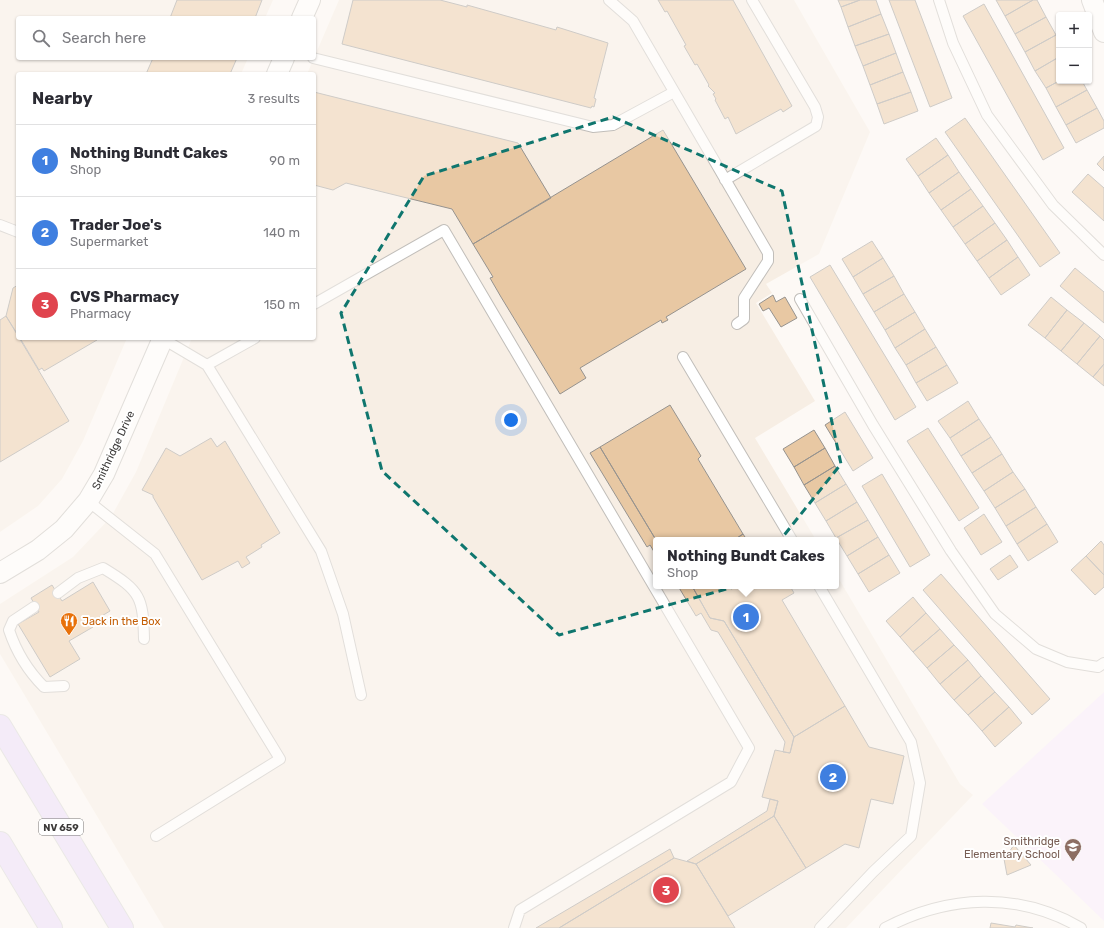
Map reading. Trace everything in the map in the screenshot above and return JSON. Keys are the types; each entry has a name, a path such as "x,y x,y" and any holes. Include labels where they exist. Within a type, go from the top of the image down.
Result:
{"main road":[{"name":"NV 659","path":"0,726 122,928"},
{"path":"1,846 51,928"}],"street":[{"path":"303,16 310,0"},
{"path":"1092,0 1104,32"},
{"path":"278,72 283,60"},
{"name":"Smithridge Drive","path":"0,573 38,550 64,529 88,501 104,474 159,341"}],"lane":[{"path":"609,0 633,21 768,253 768,261 744,298 744,319 737,324"},
{"path":"725,180 816,126 818,116 815,107 752,0"},
{"path":"939,0 953,43 987,115 1053,205 1104,255"},
{"path":"316,59 593,127 613,125 674,92"},
{"path":"0,225 16,231"},
{"path":"316,303 444,230 653,585"},
{"path":"800,299 873,425 951,551 995,614 1036,649 1067,662 1098,667 1104,663"},
{"path":"207,365 251,340"},
{"path":"159,341 207,365 321,551 344,614 361,695"},
{"path":"683,357 790,537"},
{"path":"88,501 155,554 280,759 156,836"},
{"path":"58,593 78,578 103,568 133,589 136,594 142,606 144,639"},
{"path":"514,928 520,910 731,782 749,748 655,589"},
{"path":"820,928 873,872 911,836 920,783 911,742 821,589"},
{"path":"34,607 13,621 9,630 13,642 32,676 44,687 64,686"},
{"path":"885,928 908,916 942,906 973,901 1007,903 1038,909 1068,920 1081,928"}],"highlighted area":[{"path":"613,117 782,191 841,464 745,584 559,635 382,471 341,313 424,176"}],"shaded area":[{"path":"0,0 273,0 266,16 16,16 16,60 247,60 242,72 16,72 16,340 126,340 83,441 62,479 38,506 0,532"},
{"path":"339,0 794,0 870,132 819,254 766,284 772,293 756,303 815,401 755,438 814,537 653,537 653,589 839,589 839,579 960,784 973,795 846,928 164,928 0,654 0,604 73,557 111,517 136,472 191,340 316,340 316,72 308,72 313,60 316,60 316,53"},
{"name":"Smithridge Elementary School","path":"1104,692 1104,921 982,804"}],"building":[{"path":"177,0 262,0 256,16 171,16"},
{"path":"353,0 440,0 467,7 467,5 556,30 557,27 608,43 594,98 596,99 594,107 592,106 591,108 342,44"},
{"path":"658,0 733,0 792,106 783,112 781,109 736,134 728,117 725,119 715,100 716,99 713,94 715,93 708,86 709,85 697,64 695,65 684,46 686,45 667,11 665,12"},
{"path":"838,0 860,0 841,7"},
{"path":"860,0 876,0 881,14 848,27 841,7"},
{"path":"889,0 915,0 952,98 930,107"},
{"path":"996,0 1033,0 1005,16"},
{"path":"1033,0 1037,0 1046,17 1015,34 1005,16"},
{"path":"984,4 1064,148 1043,160 963,16"},
{"path":"881,14 889,34 855,46 848,27"},
{"path":"1046,17 1056,35 1025,52 1015,34"},
{"path":"889,34 896,53 863,66 855,46"},
{"path":"1056,35 1056,59 1035,71 1025,52"},
{"path":"896,53 903,72 870,85 863,66"},
{"path":"1056,59 1056,83 1046,88 1035,71"},
{"path":"152,60 236,60 231,72 147,72"},
{"path":"903,72 911,92 877,104 870,85"},
{"path":"1056,83 1056,84 1084,84 1087,90 1056,107 1046,88"},
{"path":"1087,90 1097,108 1066,125 1056,107"},
{"path":"316,92 518,143 551,198 473,244 452,209 346,183 333,190 316,186"},
{"path":"911,92 918,111 884,124 877,104"},
{"path":"1097,108 1104,121 1104,128 1076,143 1066,125"},
{"path":"965,118 1060,253 1040,267 945,132"},
{"path":"663,130 746,269 666,317 668,320 662,323 661,320 580,368 586,378 560,394 501,297 490,278 493,277 473,244"},
{"path":"936,138 948,155 918,176 906,159"},
{"path":"948,155 959,172 929,193 918,176"},
{"path":"1104,156 1104,171 1097,164"},
{"path":"959,172 971,189 941,210 929,193"},
{"path":"1088,174 1104,188 1104,221 1072,192"},
{"path":"971,189 983,206 953,227 941,210"},
{"path":"983,206 995,223 965,244 953,227"},
{"path":"995,223 1007,240 977,261 965,244"},
{"path":"1007,240 1018,257 989,278 977,261"},
{"path":"872,241 883,258 853,277 842,259"},
{"path":"1018,257 1030,275 1001,295 989,278"},
{"path":"883,258 894,276 863,294 853,277"},
{"path":"830,265 916,407 895,420 810,277"},
{"path":"1075,268 1104,292 1104,323 1060,286"},
{"path":"894,276 904,294 874,312 863,294"},
{"path":"16,286 16,332 6,316 13,288"},
{"path":"904,294 915,312 885,330 874,312"},
{"path":"773,295 776,302 785,297 797,318 781,327 769,308 763,311 759,304"},
{"path":"1051,297 1067,310 1045,338 1028,325"},
{"path":"1067,310 1084,323 1061,351 1045,338"},
{"path":"915,312 925,329 895,348 885,330"},
{"path":"6,316 16,333 16,340 20,340 69,421 0,462 0,320"},
{"path":"1084,323 1100,336 1077,364 1061,351"},
{"path":"925,329 936,347 906,365 895,348"},
{"path":"1100,336 1104,340 1104,364 1093,377 1077,364"},
{"path":"21,340 97,340 44,371 42,368 39,370"},
{"path":"936,347 947,365 916,383 906,365"},
{"path":"1104,364 1104,386 1093,377"},
{"path":"947,365 958,383 927,401 916,383"},
{"path":"968,401 979,419 950,438 938,421"},
{"path":"670,405 701,456 698,459 743,534 738,537 654,537 600,447"},
{"path":"845,412 873,458 853,471 825,425"},
{"path":"979,419 991,437 961,456 950,438"},
{"path":"928,428 979,508 959,521 907,441"},
{"path":"814,430 825,448 794,467 783,449"},
{"path":"991,437 1002,454 972,473 961,456"},
{"path":"211,438 217,447 225,441 280,533 246,557 250,563 242,568 238,561 202,580 153,495 142,490 166,448 180,456"},
{"path":"600,447 654,537 653,550 650,545 647,547 590,453"},
{"path":"825,448 835,466 804,485 794,467"},
{"path":"1002,454 1013,472 984,491 972,473"},
{"path":"835,466 846,484 815,503 804,485"},
{"path":"1013,472 1025,489 995,508 984,491"},
{"path":"882,474 930,555 910,567 862,486"},
{"path":"846,484 857,502 826,521 815,503"},
{"path":"1025,489 1036,507 1006,526 995,508"},
{"path":"857,502 868,520 838,537 835,537 826,521"},
{"path":"1036,507 1047,524 1017,544 1006,526"},
{"path":"984,514 1002,542 981,555 964,528"},
{"path":"868,520 878,537 847,556 839,543 838,537"},
{"path":"1047,524 1058,542 1028,561 1017,544"},
{"path":"878,537 889,555 858,574 847,556"},
{"path":"1101,541 1104,545 1104,575 1086,556"},
{"path":"889,555 900,573 869,592 858,574"},
{"path":"1010,555 1018,567 998,580 990,569"},
{"path":"1086,556 1104,575 1104,587 1095,595 1071,570"},
{"path":"941,574 1050,699 1032,715 923,590"},
{"path":"93,582 110,611 90,623 93,627 69,641 80,659 50,677 18,624 39,612 31,598 52,585 62,601"},
{"path":"680,589 694,589 710,618 724,621 794,737 790,753 783,752 785,742 718,632 711,630 701,613 696,616"},
{"path":"694,589 792,589 794,593 782,600 845,706 794,737 724,621 710,618"},
{"path":"913,597 926,613 900,637 886,621"},
{"path":"926,613 940,629 913,652 900,637"},
{"path":"940,629 954,645 927,668 913,652"},
{"path":"954,645 968,660 940,684 927,668"},
{"path":"968,660 981,676 954,700 940,684"},
{"path":"981,676 995,692 968,715 954,700"},
{"path":"995,692 1009,707 982,731 968,715"},
{"path":"845,706 869,747 904,756 893,804 871,799 859,848 845,844 806,868 774,816 778,801 762,797 775,750 790,753 794,737"},
{"path":"1009,707 1022,723 995,747 982,731"},
{"path":"770,799 778,801 774,816 696,864 687,861 767,811"},
{"path":"774,816 806,868 728,916 696,864"},
{"path":"1014,845 1031,865 1007,875 1004,859"},
{"path":"670,849 674,858 559,928 536,928"},
{"path":"674,858 696,864 735,928 559,928"},
{"path":"991,923 1015,927 1016,925 1033,928 990,928"}],"place":[{"name":"Nothing Bundt Cakes","path":"746,617"},
{"name":"Jack in the Box","path":"69,636"},
{"name":"Trader Joe's","path":"833,777"},
{"name":"Smithridge Elementary School","path":"1073,862"},
{"name":"CVS Pharmacy","path":"666,890"}]}
